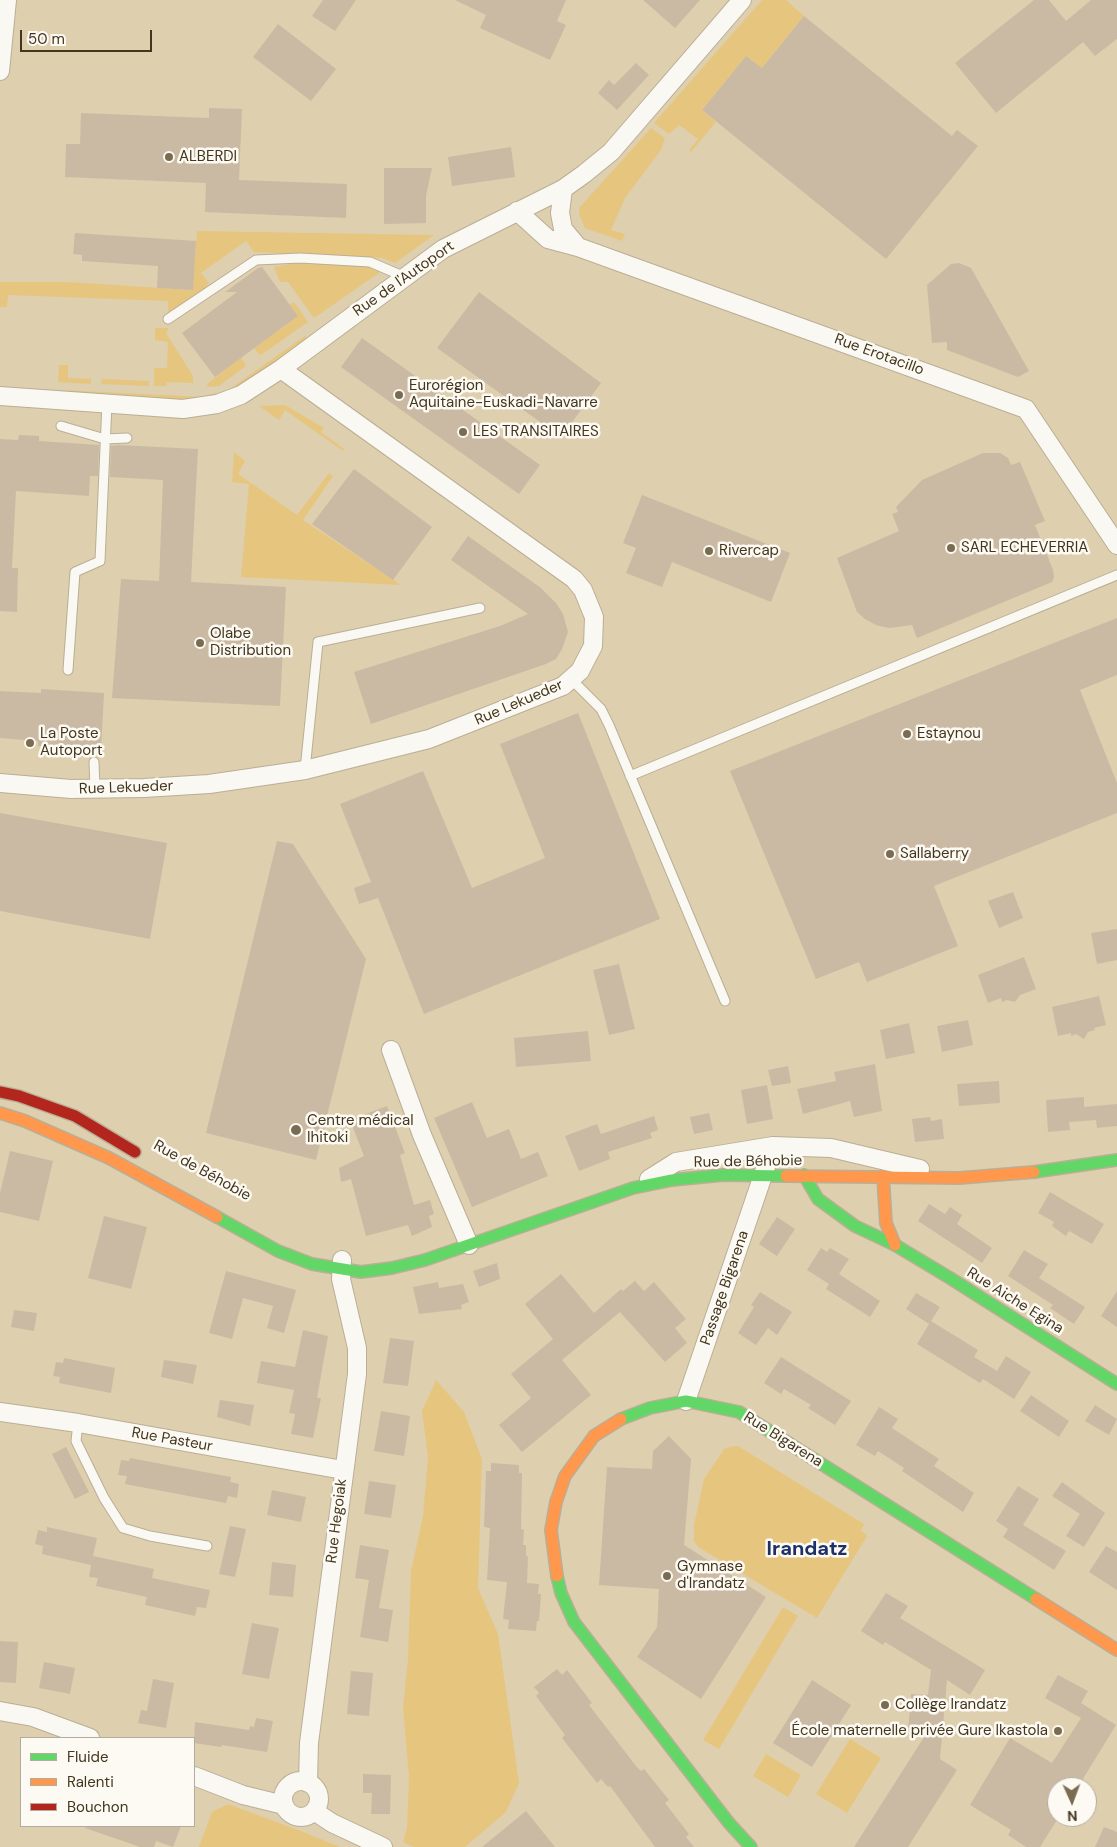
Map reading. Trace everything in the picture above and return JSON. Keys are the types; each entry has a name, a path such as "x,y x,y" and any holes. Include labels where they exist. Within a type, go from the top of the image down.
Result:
{"street":[{"path":"0,71 7,0"},
{"name":"Rue de l'Autoport","path":"0,396 183,409 212,405 242,396 443,249 563,189 611,152 742,0"},
{"path":"563,189 560,213 564,229 578,247"},
{"name":"Rue Erotacillo","path":"517,211 548,239 578,247 1026,409 1117,545"},
{"name":"Rue Lekueder","path":"0,784 96,790 209,784 305,770 429,739 536,698 564,686 587,661 595,632 594,617 583,590 574,579 281,369"},
{"path":"391,1050 422,1135 469,1245"},
{"name":"Rue de Béhobie","path":"0,1092 19,1096 75,1116 149,1160"},
{"name":"Rue de Béhobie","path":"0,1113 26,1121 109,1158 278,1251 312,1264 392,1268 469,1245 633,1188 672,1180 723,1175 959,1178 1024,1174 1117,1160"},
{"path":"633,1188 676,1162 773,1146 831,1148 959,1178"},
{"name":"Passage Bigarena","path":"686,1401 773,1146"},
{"path":"804,1176 831,1148"},
{"path":"866,1156 883,1176 886,1223 895,1245"},
{"name":"Rue Aiche Egina","path":"804,1176 818,1199 854,1226 895,1245 1117,1384"},
{"path":"907,1188 919,1177"},
{"path":"854,1226 869,1212 884,1203 896,1199"},
{"name":"Rue de Béhobie","path":"325,1253 341,1265"},
{"name":"Rue Hegoiak","path":"308,1783 309,1743 357,1374 356,1348 341,1265"},
{"name":"Rue Bigarena","path":"751,1847 729,1823 574,1622 561,1593 554,1560 551,1530 556,1502 565,1476 594,1436 614,1422 650,1408 686,1401 713,1405 739,1412 1117,1650"},
{"name":"Rue Pasteur","path":"0,1412 78,1423 343,1470"},
{"path":"0,1711 33,1717 87,1737"},
{"path":"195,1776 243,1795 284,1805"},
{"path":"297,1782 308,1783 318,1795 314,1811 304,1816 298,1816 287,1811 283,1800 286,1788 297,1782"},
{"path":"314,1811 332,1823 383,1847"}],"lane":[{"path":"168,318 256,260 300,258 370,262 405,277"},
{"path":"68,670 75,572 100,561 107,403"},
{"path":"61,426 105,439 127,438"},
{"path":"630,776 1117,575"},
{"path":"305,770 318,642 480,608"},
{"path":"572,679 600,710 630,776 725,1001"},
{"path":"94,762 96,790"},
{"path":"78,1423 76,1441 104,1498 122,1528 150,1536 207,1546"}],"shaded area":[{"path":"762,0 786,0 804,16 762,68 746,56 702,110 716,122 691,152 689,150 698,139 679,125 669,134 654,123"},
{"path":"651,128 665,138 661,150 625,198 611,230 625,234 622,241 585,228 579,214 580,207"},
{"path":"197,231 434,235 395,263 382,258 254,252 246,241 201,273 209,283 204,290 168,313 168,301 8,295 7,307 0,307 0,282 68,282 192,290"},
{"path":"297,263 375,267 379,273 314,318 288,282 280,282 274,267"},
{"path":"294,302 308,322 261,355 254,348 298,316 290,305"},
{"path":"155,328 169,328 166,333 193,376 193,383 167,382 166,386 154,386 154,368 167,368 168,342 155,340"},
{"path":"305,336 308,339 245,385 231,391 231,388"},
{"path":"241,357 246,366 219,386 208,387 207,384"},
{"path":"59,365 68,365 68,378 91,379 91,384 58,382"},
{"path":"102,379 149,381 149,386 101,384"},
{"path":"64,390 203,397 216,393 217,396 198,400 157,399 65,395"},
{"path":"285,405 324,428 321,432 344,449 343,451 285,410 279,420 259,406"},
{"path":"234,452 245,461 238,474 297,515 329,473 333,476 303,520 401,585 241,577 249,484 232,482"},
{"path":"436,1380 464,1412 482,1459 478,1588 498,1634 519,1783 506,1812 465,1847 414,1847 403,1842 407,1827 409,1777 403,1708 408,1659 411,1571 423,1516 428,1457 422,1411"},
{"path":"738,1446 864,1524 861,1530 867,1536 817,1618 698,1547 694,1541 694,1525 704,1479 724,1449"},
{"path":"783,1607 798,1616 719,1749 703,1740"},
{"path":"850,1739 881,1758 847,1813 816,1794"},
{"path":"766,1754 801,1775 788,1797 753,1776"},
{"path":"228,1804 340,1847 199,1847 212,1812"}],"building":[{"path":"323,0 356,0 335,31 312,16"},
{"path":"455,0 566,0 557,21 566,25 550,60 480,28 486,15"},
{"path":"643,0 700,0 675,28"},
{"path":"1034,0 1049,0 1066,21 1091,0 1117,0 1117,39 1095,56 1083,42 996,113 955,63"},
{"path":"804,16 952,136 957,130 978,146 886,259 702,110 746,56 762,68"},
{"path":"278,24 336,69 311,101 253,57"},
{"path":"636,63 649,75 617,110 598,93 609,80 614,85"},
{"name":"ALBERDI","path":"209,108 242,109 239,180 347,184 346,218 205,212 206,183 65,177 66,144 80,144 81,113 209,118"},
{"path":"511,147 515,177 452,186 448,157"},
{"path":"384,168 432,168 426,196 426,223 384,224"},
{"path":"75,233 196,241 193,290 157,288 158,266 82,261 82,255 73,254"},
{"path":"959,263 971,268 1029,371 1018,377 947,350 947,342 932,343 927,285 951,264"},
{"path":"262,267 298,316 215,377 182,333 237,292 225,292"},
{"path":"479,292 601,383 561,437 437,348"},
{"name":"LES TRANSITAIRES","path":"362,338 540,465 519,494 341,367"},
{"path":"19,435 39,436 39,441 99,445 98,476 90,476 89,496 16,491 12,568 18,568 17,612 0,611 0,439 18,440"},
{"name":"Olabe Distribution","path":"111,446 198,449 191,582 286,587 280,706 112,698 121,579 159,581 163,480 110,477"},
{"name":"SARL ECHEVERRIA","path":"983,453 1000,453 1008,458 1011,465 1020,462 1045,521 1035,525 1053,570 1054,577 1052,582 917,638 912,625 889,628 876,625 865,619 857,612 837,558 899,531 892,514 898,512 896,507 922,480"},
{"path":"354,469 432,527 393,580 312,524"},
{"name":"Rivercap","path":"642,495 790,553 771,602 672,562 662,587 626,573 636,548 623,543"},
{"path":"468,536 541,588 556,603 563,614 568,632 562,649 556,659 546,664 371,724 354,672 500,626 528,614 451,560"},
{"name":"Sallaberry","path":"1117,618 1117,675 1080,690 1117,783 1117,813 934,886 958,946 867,982 859,962 816,979 730,771"},
{"path":"41,689 104,693 101,750 38,746 38,741 0,738 0,691 41,693"},
{"path":"578,713 660,919 424,1014 378,898 359,904 354,888 371,882 340,804 423,771 472,888 545,858 500,744"},
{"path":"0,813 167,843 150,939 0,911"},
{"path":"277,841 293,844 366,959 316,1160 206,1133"},
{"path":"1013,892 1023,918 999,928 988,901"},
{"path":"1117,929 1117,960 1097,964 1091,933"},
{"path":"1024,957 1036,989 1020,995 1015,1002 1007,1000 1002,1002 1001,998 988,1003 978,975"},
{"path":"619,964 635,1029 609,1035 593,970"},
{"path":"1099,996 1106,1025 1094,1028 1095,1030 1088,1032 1084,1039 1076,1034 1071,1036 1071,1033 1058,1036 1052,1007"},
{"path":"968,1020 973,1045 942,1052 937,1026"},
{"path":"909,1023 915,1053 886,1059 880,1030"},
{"path":"588,1031 591,1061 516,1067 514,1038"},
{"path":"875,1064 882,1111 854,1117 850,1101 803,1114 797,1089 836,1081 834,1072"},
{"path":"788,1066 791,1083 772,1086 768,1070"},
{"path":"999,1081 1000,1103 959,1106 957,1084"},
{"path":"767,1085 773,1119 747,1124 741,1090"},
{"path":"1084,1097 1084,1107 1117,1104 1117,1126 1097,1128 1096,1120 1069,1122 1070,1130 1048,1132 1046,1100"},
{"path":"472,1102 487,1138 509,1129 521,1159 538,1152 548,1176 472,1207 434,1118"},
{"path":"387,1106 405,1153 400,1155 414,1205 430,1200 434,1214 429,1216 432,1227 412,1236 408,1225 366,1236 351,1179 341,1182 339,1168 364,1156 350,1120"},
{"path":"709,1113 713,1130 694,1134 690,1117"},
{"path":"654,1116 658,1130 650,1133 652,1138 608,1152 610,1159 579,1171 565,1136 597,1124 601,1134"},
{"path":"930,1117 931,1121 942,1119 944,1139 915,1142 912,1119"},
{"path":"10,1151 53,1161 39,1221 0,1212 0,1193"},
{"path":"1050,1192 1104,1224 1092,1244 1069,1231 1066,1236 1052,1226 1054,1222 1038,1213"},
{"path":"929,1204 945,1214 950,1207 962,1215 957,1224 992,1248 982,1263 918,1221"},
{"path":"104,1216 147,1227 131,1289 88,1278"},
{"path":"777,1217 795,1229 777,1256 759,1244"},
{"path":"821,1248 827,1252 830,1248 849,1259 839,1274 880,1301 870,1317 826,1289 829,1284 807,1270"},
{"path":"1024,1250 1048,1264 1039,1278 1085,1307 1074,1324 1050,1308 1053,1305 1008,1276"},
{"path":"497,1263 500,1279 479,1287 473,1271"},
{"path":"226,1271 296,1290 284,1333 267,1328 273,1306 243,1298 232,1339 209,1333"},
{"path":"561,1274 594,1313 621,1289 623,1291 635,1281 644,1291 654,1282 686,1319 675,1328 687,1343 665,1362 620,1312 562,1360 591,1395 522,1452 499,1425 531,1398 511,1374 553,1339 525,1304"},
{"path":"438,1282 439,1288 463,1284 469,1302 461,1305 462,1309 419,1314 413,1287"},
{"path":"1117,1291 1117,1327 1101,1316"},
{"path":"760,1292 792,1312 777,1335 768,1328 756,1345 738,1333 754,1307 751,1305"},
{"path":"916,1293 940,1307 931,1321 978,1350 974,1357 997,1371 1006,1356 1031,1372 1014,1399 983,1379 980,1383 917,1344 929,1324 906,1309"},
{"path":"14,1310 37,1313 34,1331 11,1327"},
{"path":"303,1330 328,1336 317,1398 321,1398 313,1438 291,1434 295,1414 289,1413 294,1390 257,1383 261,1361 295,1367"},
{"path":"390,1338 414,1341 408,1386 383,1383"},
{"path":"781,1357 851,1401 835,1425 808,1408 811,1405 784,1389 781,1394 764,1383"},
{"path":"64,1358 115,1368 111,1393 59,1383 60,1377 53,1376 56,1362 63,1363"},
{"path":"164,1360 197,1365 193,1384 161,1377"},
{"path":"1031,1395 1069,1421 1059,1437 1020,1411"},
{"path":"220,1400 254,1405 250,1426 217,1417"},
{"path":"1095,1405 1117,1419 1109,1435 1085,1421"},
{"path":"879,1407 898,1419 892,1428 939,1459 934,1466 974,1493 963,1512 902,1471 904,1468 878,1451 875,1456 856,1445"},
{"path":"381,1411 410,1416 404,1456 374,1451"},
{"name":"Gymnase d'Irandatz","path":"669,1436 691,1459 684,1545 766,1597 701,1699 637,1657 657,1627 659,1589 599,1585 607,1467 652,1469 653,1451"},
{"path":"66,1447 89,1492 75,1499 52,1454"},
{"path":"130,1458 231,1477 230,1482 239,1484 237,1498 228,1496 226,1503 125,1484 127,1476 118,1475 121,1460 129,1461"},
{"path":"491,1463 519,1465 519,1473 522,1473 521,1529 524,1530 523,1545 526,1545 526,1556 528,1556 527,1583 539,1584 538,1594 541,1594 539,1621 537,1621 536,1631 508,1629 509,1620 503,1619 507,1582 487,1580 490,1528 484,1527 486,1471 491,1471"},
{"path":"369,1481 396,1485 391,1518 364,1514"},
{"path":"1062,1482 1105,1513 1084,1547 1066,1536 1080,1514 1052,1496"},
{"path":"1018,1486 1039,1499 1023,1525 1066,1551 1054,1570 1003,1537 1008,1529 996,1521"},
{"path":"272,1490 306,1497 301,1522 267,1515"},
{"path":"230,1526 246,1529 235,1577 219,1574"},
{"path":"47,1527 97,1538 93,1556 154,1569 152,1578 210,1590 206,1608 197,1607 195,1616 145,1605 147,1597 96,1586 98,1578 89,1577 91,1565 42,1554 43,1546 35,1544 38,1530 47,1532"},
{"path":"360,1545 389,1550 379,1608 393,1610 388,1642 360,1637 369,1580 355,1578"},
{"path":"1106,1546 1117,1552 1117,1590 1089,1572"},
{"path":"272,1562 296,1565 293,1597 269,1595"},
{"path":"886,1593 908,1606 900,1618 985,1670 970,1695 947,1680 940,1759 957,1770 908,1847 854,1847 926,1734 908,1732 911,1694 928,1695 931,1670 885,1642 883,1645 861,1631"},
{"path":"252,1623 279,1628 269,1679 242,1674"},
{"path":"0,1641 18,1642 16,1683 0,1682"},
{"path":"44,1662 75,1668 70,1694 39,1688"},
{"path":"557,1669 562,1675 567,1670 592,1703 589,1705 636,1766 641,1771 644,1769 669,1800 665,1803 689,1834 686,1837 694,1847 655,1847 610,1786 608,1787 601,1779 597,1783 562,1738 565,1735 536,1696 539,1693 534,1687"},
{"path":"351,1671 373,1673 369,1716 347,1714"},
{"path":"1058,1675 1088,1691 1081,1703 1116,1725 1084,1777 1047,1777 1047,1827 1053,1827 1040,1847 1026,1847 1008,1835 1011,1830 970,1805 1010,1738 1052,1763 1081,1718 1045,1698"},
{"path":"153,1679 174,1683 166,1728 138,1723 141,1710 147,1711"},
{"path":"812,1680 851,1705 812,1767 773,1743"},
{"path":"256,1718 273,1721 267,1752 195,1743 195,1722 249,1730 250,1726 254,1727"},
{"path":"363,1774 391,1775 390,1814 371,1814 372,1793 363,1793"},
{"path":"526,1811 555,1847 482,1847"},
{"path":"181,1827 173,1847 156,1841 154,1847 140,1847 85,1828"},
{"path":"1104,1827 1117,1832 1117,1847 1095,1847"}],"traffic: fast":[{"path":"1034,1172 1117,1160"},
{"path":"217,1217 278,1251 312,1264 361,1272 392,1268 425,1260 633,1188 672,1180 723,1175 786,1176"},
{"path":"804,1175 818,1199 855,1226 895,1245 950,1278 1117,1384"},
{"path":"621,1419 650,1408 686,1401 739,1412 1036,1599"},
{"path":"557,1576 561,1593 574,1622 729,1823 751,1847"}],"traffic: slow":[{"path":"0,1113 25,1121 109,1158 217,1217"},
{"path":"786,1176 959,1178 1034,1172"},
{"path":"883,1176 886,1223 895,1245"},
{"path":"557,1576 551,1530 556,1502 565,1476 594,1436 621,1419"},
{"path":"1036,1599 1117,1650"}],"traffic: jam":[{"path":"0,1092 19,1096 75,1116 135,1152"}],"place":[{"name":"ALBERDI","path":"169,157"},
{"name":"Eurorégion Aquitaine-Euskadi-Navarre","path":"399,395"},
{"name":"LES TRANSITAIRES","path":"463,432"},
{"name":"SARL ECHEVERRIA","path":"951,548"},
{"name":"Rivercap","path":"709,551"},
{"name":"Olabe Distribution","path":"200,643"},
{"name":"Estaynou","path":"907,734"},
{"name":"La Poste Autoport","path":"30,743"},
{"name":"Sallaberry","path":"890,854"},
{"name":"Centre médical Ihitoki","path":"296,1130"},
{"name":"Gymnase d'Irandatz","path":"667,1576"},
{"name":"Collège Irandatz","path":"885,1705"},
{"name":"École maternelle privée Gure Ikastola","path":"1058,1731"}],"district":[{"name":"Irandatz","path":"807,1550"}]}
